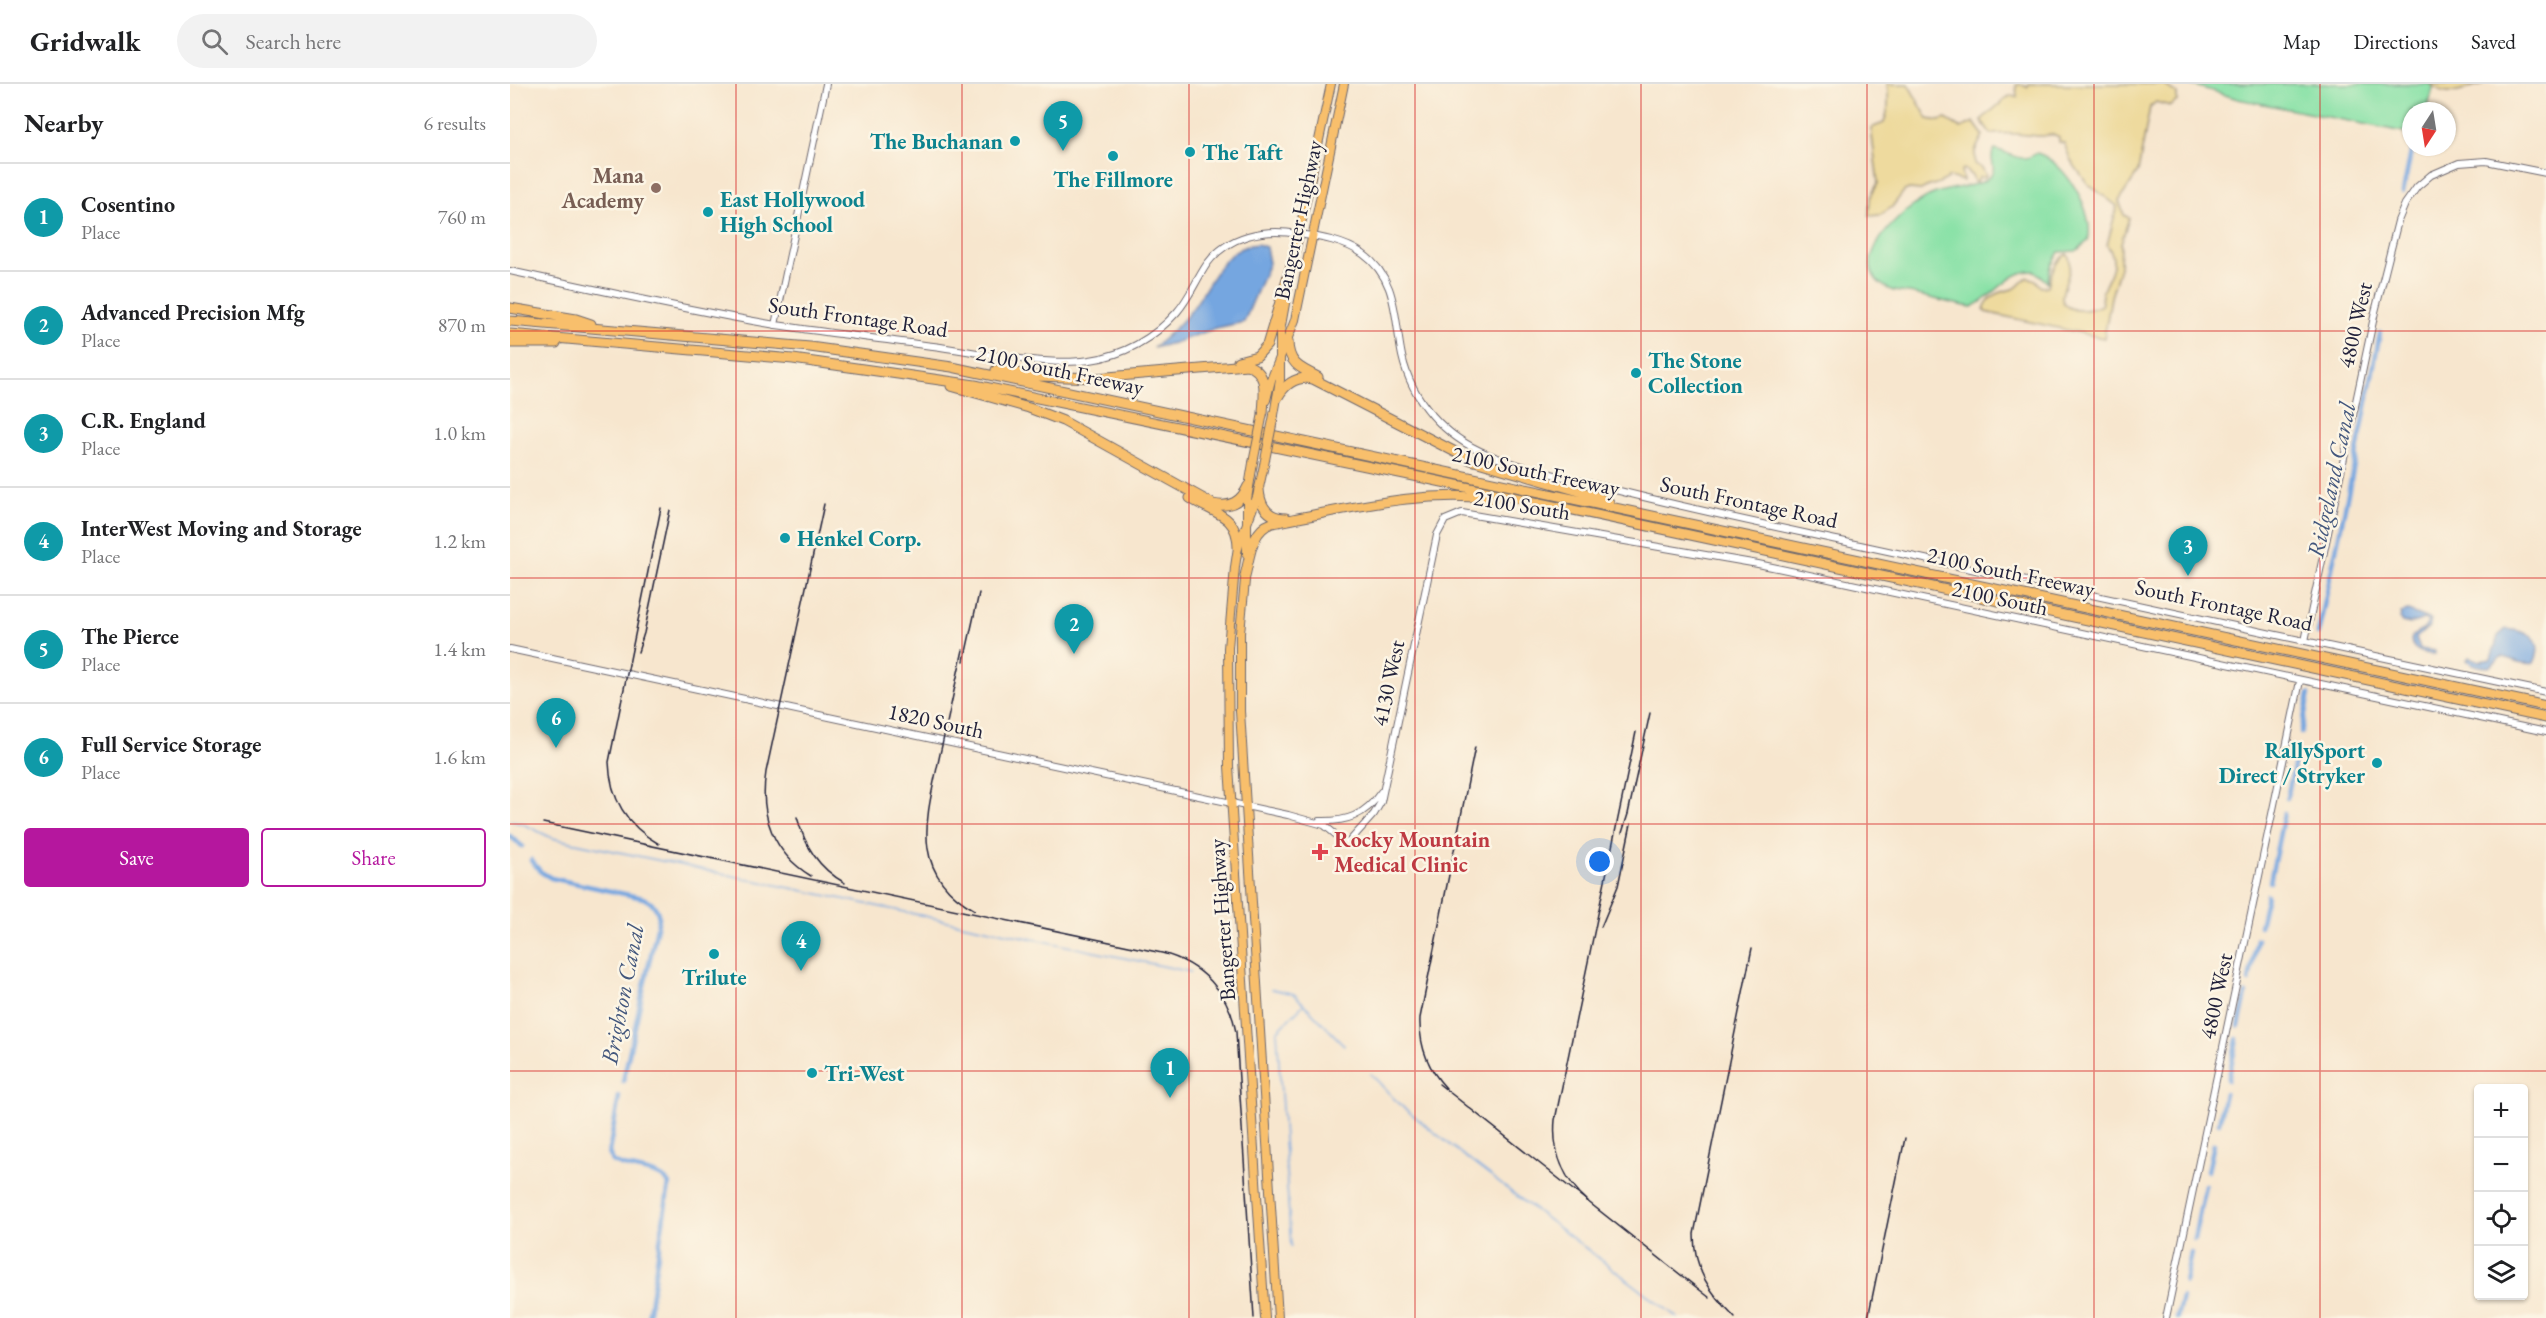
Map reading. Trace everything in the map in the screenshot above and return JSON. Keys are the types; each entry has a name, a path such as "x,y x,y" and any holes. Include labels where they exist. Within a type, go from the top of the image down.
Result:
{"highway":[{"name":"Bangerter Highway","path":"1265,1318 1227,729 1228,648 1238,547 1259,489 1278,397 1281,323 1331,84"},
{"name":"Bangerter Highway","path":"1278,1318 1244,806 1239,654 1245,576 1248,486 1271,380 1288,341 1313,237 1344,84"},
{"path":"1193,368 1203,364 1247,360 1257,356 1265,349 1271,336 1295,252"},
{"path":"510,308 576,319 604,329"},
{"name":"2100 South Freeway","path":"510,321 810,347 952,367 2546,706"},
{"name":"2100 South Freeway","path":"510,334 793,359 929,378 1078,405 2546,718"},
{"path":"1288,341 1289,355 1296,366 1384,416"},
{"path":"510,344 580,343 676,348"},
{"path":"952,367 1070,378 1096,378 1241,365 1255,368 1264,382 1263,412"},
{"path":"929,378 1063,421 1091,434 1157,474 1218,506 1229,505 1239,500 1248,486"},
{"path":"1278,397 1292,381 1310,378 1471,460 1593,495 1628,510"},
{"path":"1157,474 1199,504 1230,521 1237,533 1238,547"},
{"path":"1259,489 1262,505 1274,516 1284,518 1321,513"},
{"path":"1245,576 1255,537 1262,527 1321,513 1420,496 1449,495 1518,501 1644,525"}],"street":[{"path":"775,325 825,84"},
{"name":"4800 West","path":"2305,641 2375,312 2396,227 2408,198 2436,172 2459,163 2480,160 2546,172"},
{"name":"South Frontage Road","path":"510,271 775,325 1006,356 1083,362 1122,352 1142,343 1159,330 1187,299 1207,265 1218,252 1234,242 1257,232 1299,234 1350,246 1377,268 1386,280 1395,302 1401,353 1412,386 1427,410 1446,430 1479,451 1544,471 1677,505 2546,692"},
{"name":"2100 South","path":"1445,520 1456,514 1469,513 1758,564 2546,732"},
{"name":"4130 West","path":"1347,843 1374,814 1381,802 1437,535 1445,520"},
{"name":"1820 South","path":"510,649 1315,821 1332,830 1347,843"},
{"name":"4800 West","path":"2166,1318 2300,681"},
{"path":"1315,821 1354,818 1369,808 1385,783"}],"green space":[{"path":"2189,84 2434,84 2429,102 2402,102 2402,132 2238,99"},
{"path":"1994,149 2020,158 2037,153 2058,166 2068,177 2083,203 2089,230 2088,241 2076,251 2059,252 2051,266 2047,282 2035,271 2017,275 1972,307 1893,291 1876,280 1871,267 1873,253 1892,224 1905,212 1931,195 1980,183 1987,178 1993,170"}],"sand":[{"path":"1887,84 1908,84 1928,119 1939,121 1946,119 1961,128 1974,122 1983,135 1975,151 1975,164 1983,169 1986,176 1983,178 1980,176 1977,182 1974,182 1973,177 1964,169 1961,171 1963,181 1949,177 1943,182 1921,190 1909,189 1904,191 1892,207 1880,215 1869,216 1870,198 1878,183 1871,128 1884,123 1888,104"},
{"path":"2029,84 2163,84 2177,94 2177,101 2170,106 2156,102 2150,107 2138,172 2119,201 2124,215 2129,218 2121,243 2120,267 2111,297 2104,338 1984,310 1991,298 2015,288 2028,277 2036,280 2041,287 2048,286 2054,267 2067,254 2070,268 2062,298 2064,304 2078,310 2095,308 2102,305 2103,290 2112,270 2112,254 2107,245 2117,206 2087,183 2071,161 2064,143 2059,142 2059,137 2052,134 2041,136 1991,134 1981,120 2008,97 2012,95 2017,97 2016,85 2027,87"},
{"path":"2430,84 2483,84 2450,92 2437,89"}],"water":[{"path":"1257,244 1266,247 1269,263 1244,322 1216,328 1153,348 1186,317 1225,260 1234,252"},
{"path":"2408,611 2431,620 2430,626 2416,638 2420,649 2435,651 2435,654 2421,652 2412,645 2412,636 2424,629 2428,622 2424,619 2410,624 2402,622 2401,613"},
{"path":"2506,629 2532,637 2538,647 2534,663 2501,657 2486,667 2474,665 2467,660 2469,657 2480,661 2491,659 2498,636"}],"waterway":[{"name":"Ridgeland Canal","path":"2403,192 2410,156"},
{"name":"Ridgeland Canal","path":"2318,634 2380,333"},
{"name":"Ridgeland Canal","path":"2301,733 2309,694"},
{"name":"Ridgeland Canal","path":"2287,798 2297,752"},
{"name":"Ridgeland Canal","path":"2270,882 2284,813"},
{"path":"510,821 523,824 552,838 1191,972"},
{"name":"Brighton Canal","path":"510,836 522,846"},
{"name":"Brighton Canal","path":"531,860 541,872 551,878 643,898 656,908 659,918 623,1081"},
{"name":"Ridgeland Canal","path":"2260,926 2267,895"},
{"name":"Ridgeland Canal","path":"2249,981 2257,939"},
{"path":"1272,989 1294,994 1344,1045"},
{"name":"Ridgeland Canal","path":"2239,1026 2246,994"},
{"path":"1291,1247 1277,1031 1303,1005"},
{"name":"Ridgeland Canal","path":"2228,1080 2237,1039"},
{"path":"1371,1074 1399,1104 1469,1160 1678,1318"},
{"name":"Ridgeland Canal","path":"2219,1123 2225,1093"},
{"name":"Brighton Canal","path":"619,1096 609,1152 612,1161 658,1175 669,1184 648,1318"},
{"name":"Ridgeland Canal","path":"2208,1171 2214,1144"},
{"name":"Ridgeland Canal","path":"2194,1239 2205,1185"},
{"name":"Ridgeland Canal","path":"2185,1282 2191,1253"},
{"name":"Ridgeland Canal","path":"2177,1318 2182,1297"}],"railway":[{"path":"811,876 798,867 778,844 767,818 764,788 824,504"},
{"path":"659,844 638,829 622,810 613,787 609,762 661,508"},
{"path":"638,652 670,510"},
{"path":"964,661 979,593"},
{"path":"963,650 930,799 927,841 931,860 939,878 953,895 975,910"},
{"path":"1622,833 1650,713"},
{"path":"1588,1201 1572,1184 1561,1165 1556,1143 1555,1120 1636,732"},
{"path":"1446,1088 1434,1073 1426,1056 1421,1038 1420,1018 1475,747"},
{"path":"797,817 814,855 827,870 845,883"},
{"path":"543,823 1162,953 1189,964 1201,972 1220,992 1227,1004 1236,1032 1254,1318"},
{"path":"1601,927 1618,886 1631,824"},
{"path":"1735,1318 1711,1290 1700,1270 1694,1234 1752,948"},
{"path":"1439,1084 1710,1298"},
{"path":"1868,1318 1905,1138"}],"place":[{"name":"The Buchanan","path":"1015,141"},
{"name":"The Pierce","path":"1063,151"},
{"name":"The Taft","path":"1190,152"},
{"name":"The Fillmore","path":"1113,156"},
{"name":"Mana Academy","path":"656,188"},
{"name":"East Hollywood High School","path":"708,212"},
{"name":"The Stone Collection","path":"1636,373"},
{"name":"Henkel Corp.","path":"785,538"},
{"name":"C.R. England","path":"2188,576"},
{"name":"Advanced Precision Mfg","path":"1074,654"},
{"name":"Full Service Storage","path":"556,748"},
{"name":"RallySport Direct / Stryker","path":"2377,763"},
{"name":"Rocky Mountain Medical Clinic","path":"1320,852"},
{"name":"Trilute","path":"714,954"},
{"name":"InterWest Moving and Storage","path":"801,971"},
{"name":"Tri-West","path":"812,1073"},
{"name":"Cosentino","path":"1170,1098"}]}
